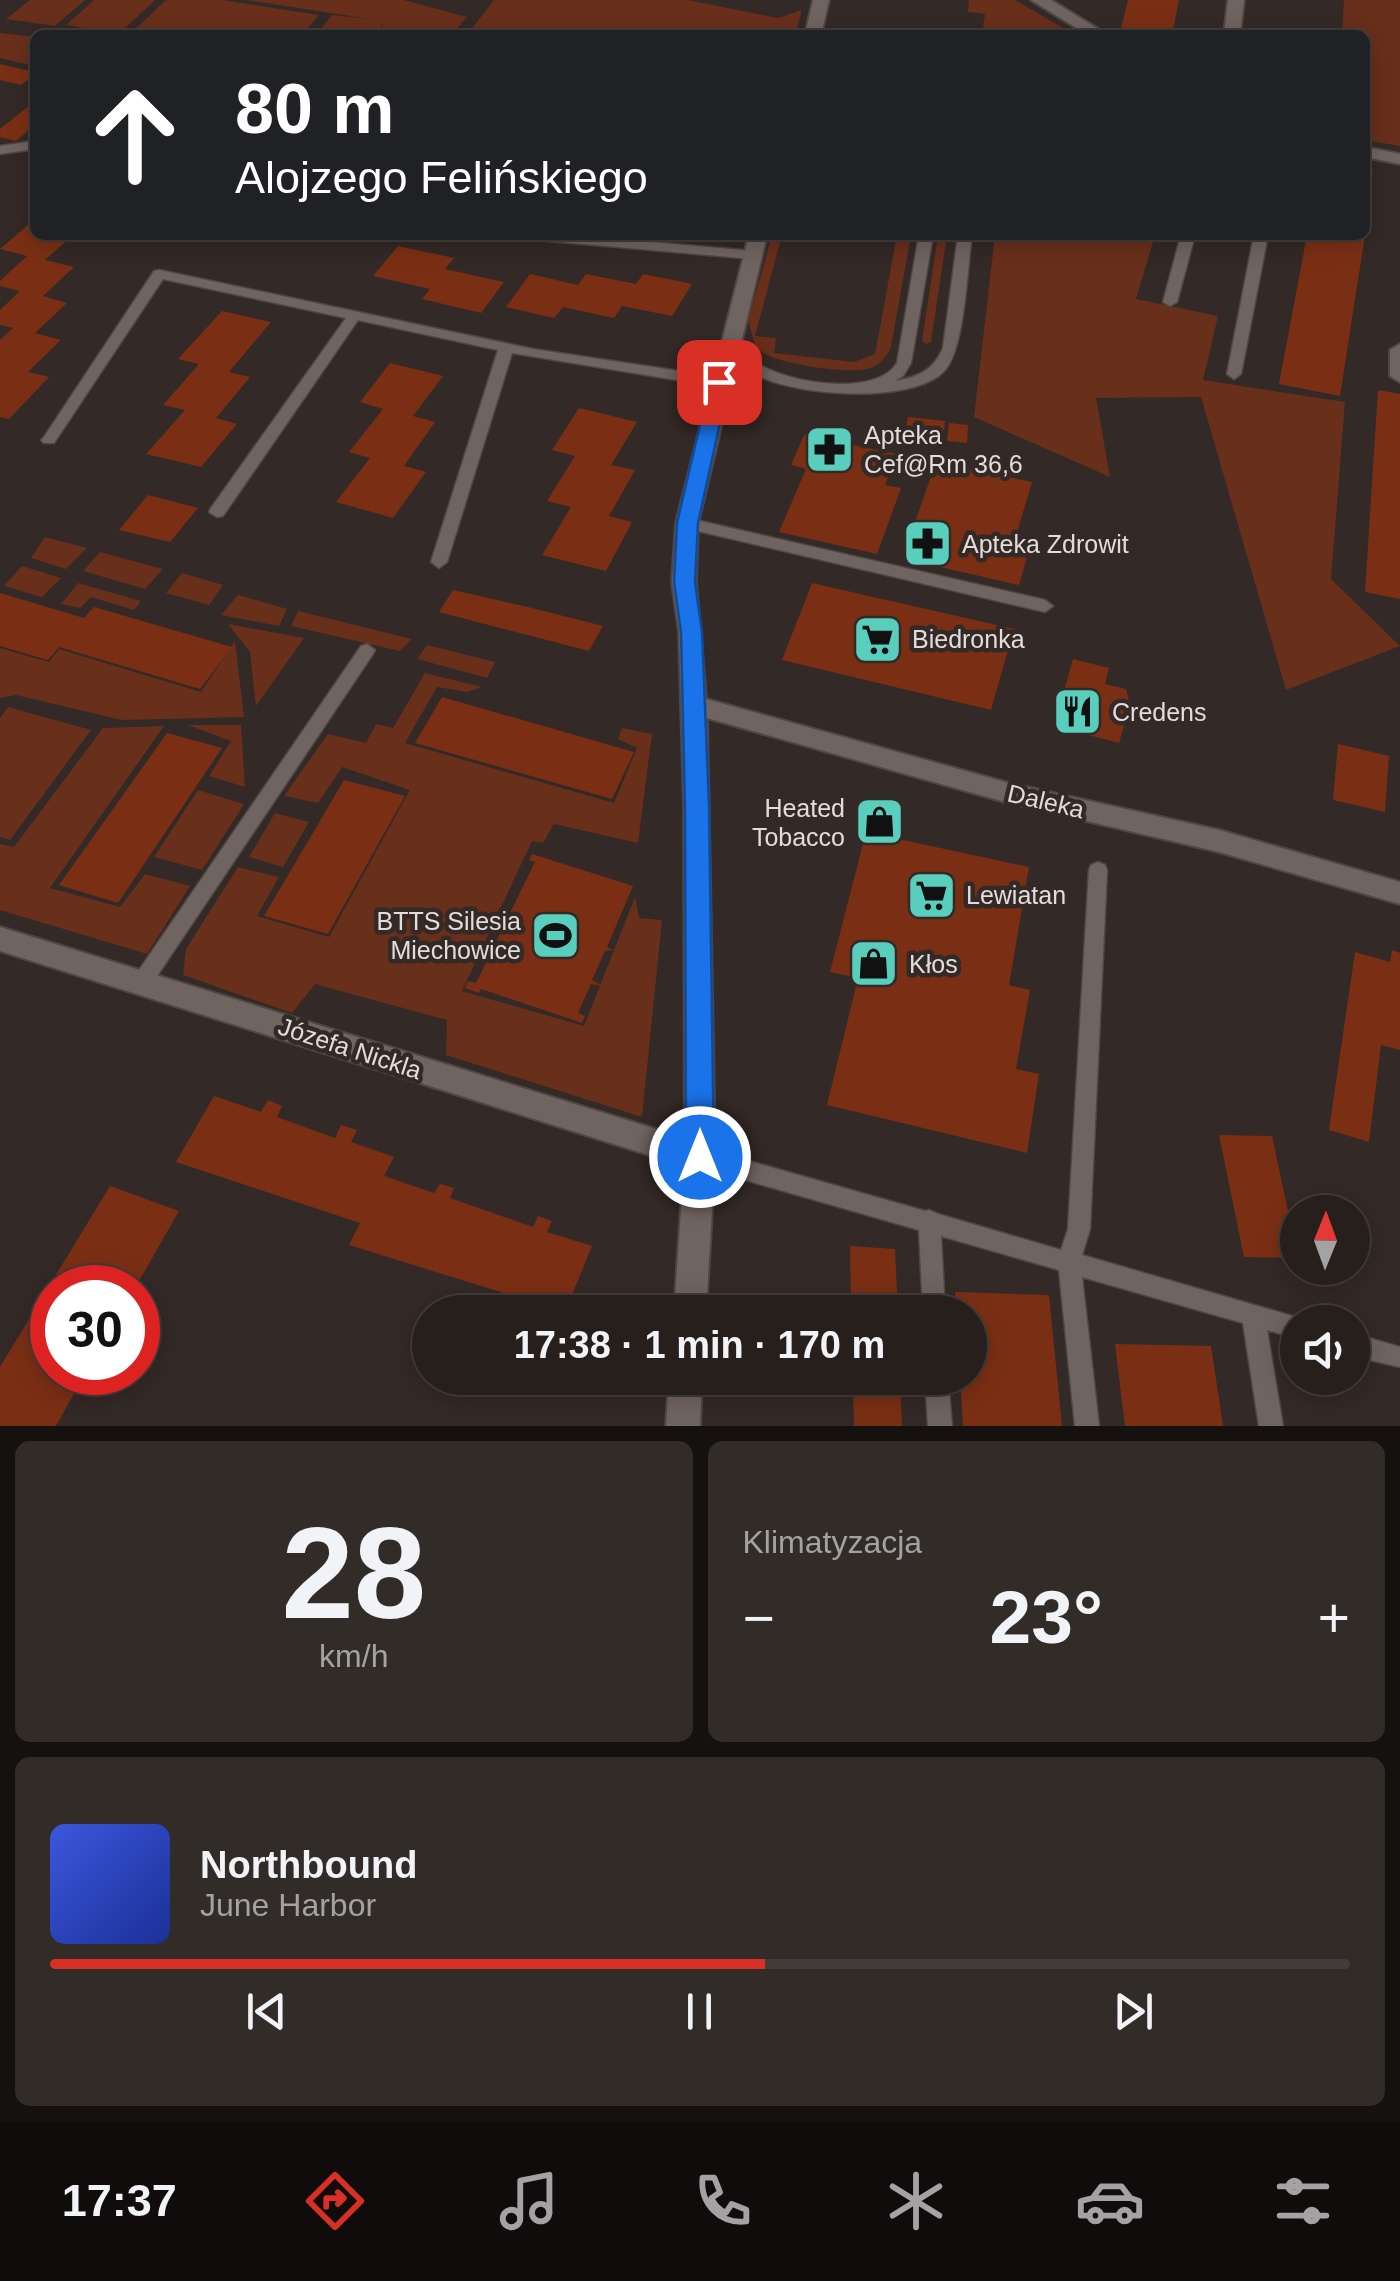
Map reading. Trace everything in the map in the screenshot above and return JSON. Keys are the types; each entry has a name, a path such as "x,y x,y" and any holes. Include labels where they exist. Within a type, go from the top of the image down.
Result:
{"street":[{"path":"814,30 821,0"},
{"path":"1039,0 1091,30"},
{"path":"1233,30 1236,0"},
{"path":"1370,153 1400,159"},
{"path":"691,1295 700,1157 692,632 684,582 687,523 731,333 756,245"},
{"path":"1400,350 1400,376"},
{"name":"Daleka","path":"693,705 1005,792 1219,841 1400,893"},
{"name":"Józefa Nickla","path":"0,940 700,1157"},
{"path":"683,1426 685,1395"}],"lane":[{"path":"0,150 30,146"},
{"path":"628,240 756,245"},
{"path":"868,388 886,382 904,363 925,240"},
{"path":"731,333 738,351 751,366 774,376 868,388 913,383 944,364 965,240"},
{"path":"1170,302 1187,240"},
{"path":"1234,374 1260,240"},
{"path":"49,440 159,274 506,348 719,382"},
{"path":"218,512 353,318"},
{"path":"439,562 506,348"},
{"path":"687,523 1045,606"},
{"path":"142,982 368,650"},
{"path":"1087,1426 1069,1261 1078,1229 1098,870"},
{"path":"700,1157 1280,1323"},
{"path":"929,1220 933,1295"},
{"path":"1254,1315 1271,1426"},
{"path":"1370,1349 1396,1357"},
{"path":"939,1395 940,1426"}],"shaded area":[{"path":"30,0 85,0 55,26 6,19"},
{"path":"94,0 155,0 123,30 66,25"},
{"path":"166,0 222,0 319,15 306,30 134,30"},
{"path":"247,0 404,0 467,17 456,30 380,30 385,21 379,30 320,30 332,15 369,19"},
{"path":"494,0 688,0 778,18 802,10 796,30 471,30"},
{"path":"969,0 1015,0 1066,30 983,30 985,14 968,12"},
{"path":"1344,0 1400,0 1400,146 1370,141 1370,30 1342,30"},
{"path":"0,33 30,36 30,65 0,58"},
{"path":"771,240 781,240 755,336 776,338 774,353 854,362 875,354 896,240 910,240 891,347 885,358 868,369 827,369 777,359 756,348 748,321"},
{"path":"937,240 946,240 931,342 922,341"},
{"path":"994,240 1154,240 1136,299 1218,316 1203,380 1345,402 1331,579 1400,646 1286,690 1201,397 1096,398 1110,477 974,417"},
{"path":"45,537 87,548 66,569 31,558"},
{"path":"100,552 163,569 145,589 83,571"},
{"path":"22,566 61,578 42,597 4,586"},
{"path":"182,573 223,585 209,605 166,593"},
{"path":"78,583 141,601 134,610 91,597 80,608 61,604"},
{"path":"238,595 287,609 279,626 221,615"},
{"path":"298,611 412,639 400,651 291,626"},
{"path":"228,624 304,638 256,706 250,652"},
{"path":"235,641 244,717 122,720 16,695 0,698 0,648 49,662 59,649 201,692"},
{"path":"427,645 495,662 487,678 417,659"},
{"path":"425,673 482,687 467,692 437,687 405,743 614,803 637,748 618,739 622,728 652,734 638,843 554,824 543,843 532,841 462,991 584,1026 635,897 639,918 662,920 642,1117 446,1055 447,1020 315,984 292,1013 183,975 186,949 238,867 279,877 257,916 329,937 410,790 342,767 318,803 284,796 328,734 366,743 376,724 393,728"},
{"path":"8,707 91,730 10,840 0,837 0,718"},
{"path":"188,725 241,725 245,787 209,776 231,741"},
{"path":"164,726 50,888 120,907 145,874 190,886 147,954 0,910 0,844 14,847 103,728"},
{"path":"198,790 244,804 202,870 154,857"},
{"path":"275,813 309,822 283,867 249,857"}],"building":[{"path":"1128,0 1179,0 1173,30 1121,29"},
{"path":"0,64 30,71 30,78 21,85 0,80"},
{"path":"30,105 30,129 16,141 0,137 0,129"},
{"path":"30,223 30,240 67,240 45,260 74,267 43,296 67,303 35,333 61,340 28,372 49,377 9,419 0,417 0,340 13,328 0,325 0,310 20,291 0,286 0,281 27,256 0,249"},
{"path":"1306,240 1364,240 1340,396 1279,384"},
{"path":"398,246 454,258 445,269 504,282 481,313 422,299 430,289 373,276"},
{"path":"530,274 578,285 586,274 636,284 643,274 692,284 672,316 622,306 614,318 563,307 554,318 506,307"},
{"path":"222,311 271,322 229,372 250,377 216,418 237,424 201,467 146,454 185,410 163,405 199,364 178,359"},
{"path":"390,363 443,376 413,416 435,422 404,466 426,472 393,518 336,502 370,458 349,452 383,409 360,402"},
{"path":"1378,390 1400,394 1400,599 1365,592"},
{"path":"579,408 637,422 611,465 635,470 609,516 632,522 606,571 542,555 571,507 547,501 575,456 552,450"},
{"path":"908,417 945,421 943,441 904,438"},
{"path":"949,423 968,425 967,443 947,441"},
{"path":"804,435 897,454 885,485 901,488 877,554 779,532 806,469 791,465"},
{"path":"936,462 1032,482 1013,546 1029,550 1019,585 918,562 930,529 914,525"},
{"path":"148,495 198,508 170,542 119,530"},
{"path":"812,583 1014,629 991,710 782,660"},
{"path":"453,590 603,626 589,651 439,612"},
{"path":"0,593 84,618 94,607 232,647 200,689 59,647 48,660 0,646"},
{"path":"1073,659 1109,668 1105,684 1126,689 1130,704 1119,743 1054,726"},
{"path":"442,697 634,752 612,799 415,743"},
{"path":"167,733 222,748 118,903 59,885"},
{"path":"1338,744 1389,756 1385,812 1333,800"},
{"path":"344,780 405,796 328,934 264,916"},
{"path":"866,832 1029,867 1009,985 1030,990 1016,1069 1039,1074 1027,1153 827,1105 858,978 830,972"},
{"name":"BTTS Silesia Miechowice","path":"532,854 633,886 607,947 613,950 605,951 592,980 603,986 591,984 578,1013 585,1016 582,1023 481,989 479,993 465,988 468,981 476,983 490,955 482,953 492,950 505,923 499,921 507,919 535,862 529,860"},
{"path":"1392,950 1400,953 1400,1050 1381,1045 1369,1142 1329,1130 1355,952 1390,962"},
{"path":"214,1096 261,1112 268,1100 282,1106 277,1117 335,1138 341,1125 357,1130 351,1142 394,1157 384,1176 434,1193 440,1184 454,1188 450,1198 533,1227 538,1216 552,1221 547,1232 592,1246 572,1295 510,1295 349,1245 360,1223 176,1162"},
{"path":"1219,1135 1272,1136 1285,1195 1280,1195 1280,1258 1244,1257"},
{"path":"110,1186 179,1211 148,1265 62,1265"},
{"path":"850,1246 895,1249 897,1295 851,1295"},
{"path":"955,1292 1049,1295 1062,1426 963,1426 961,1395 987,1395 987,1295"},
{"path":"30,1318 30,1395 73,1395 56,1426 0,1426 0,1367"},
{"path":"1115,1344 1211,1346 1223,1426 1125,1426"},
{"path":"853,1395 901,1395 902,1426 854,1426"}],"place":[{"name":"Apteka Cef@Rm 36,6","path":"829,449"},
{"name":"Apteka Zdrowit","path":"927,544"},
{"name":"Biedronka","path":"877,639"},
{"name":"Credens","path":"1077,712"},
{"name":"Heated Tobacco","path":"880,822"},
{"name":"Lewiatan","path":"931,895"},
{"name":"BTTS Silesia Miechowice","path":"556,935"},
{"name":"Kłos","path":"874,964"}],"route":[{"path":"700,1157 697,806 692,632 684,582 687,523 719,382"}]}
